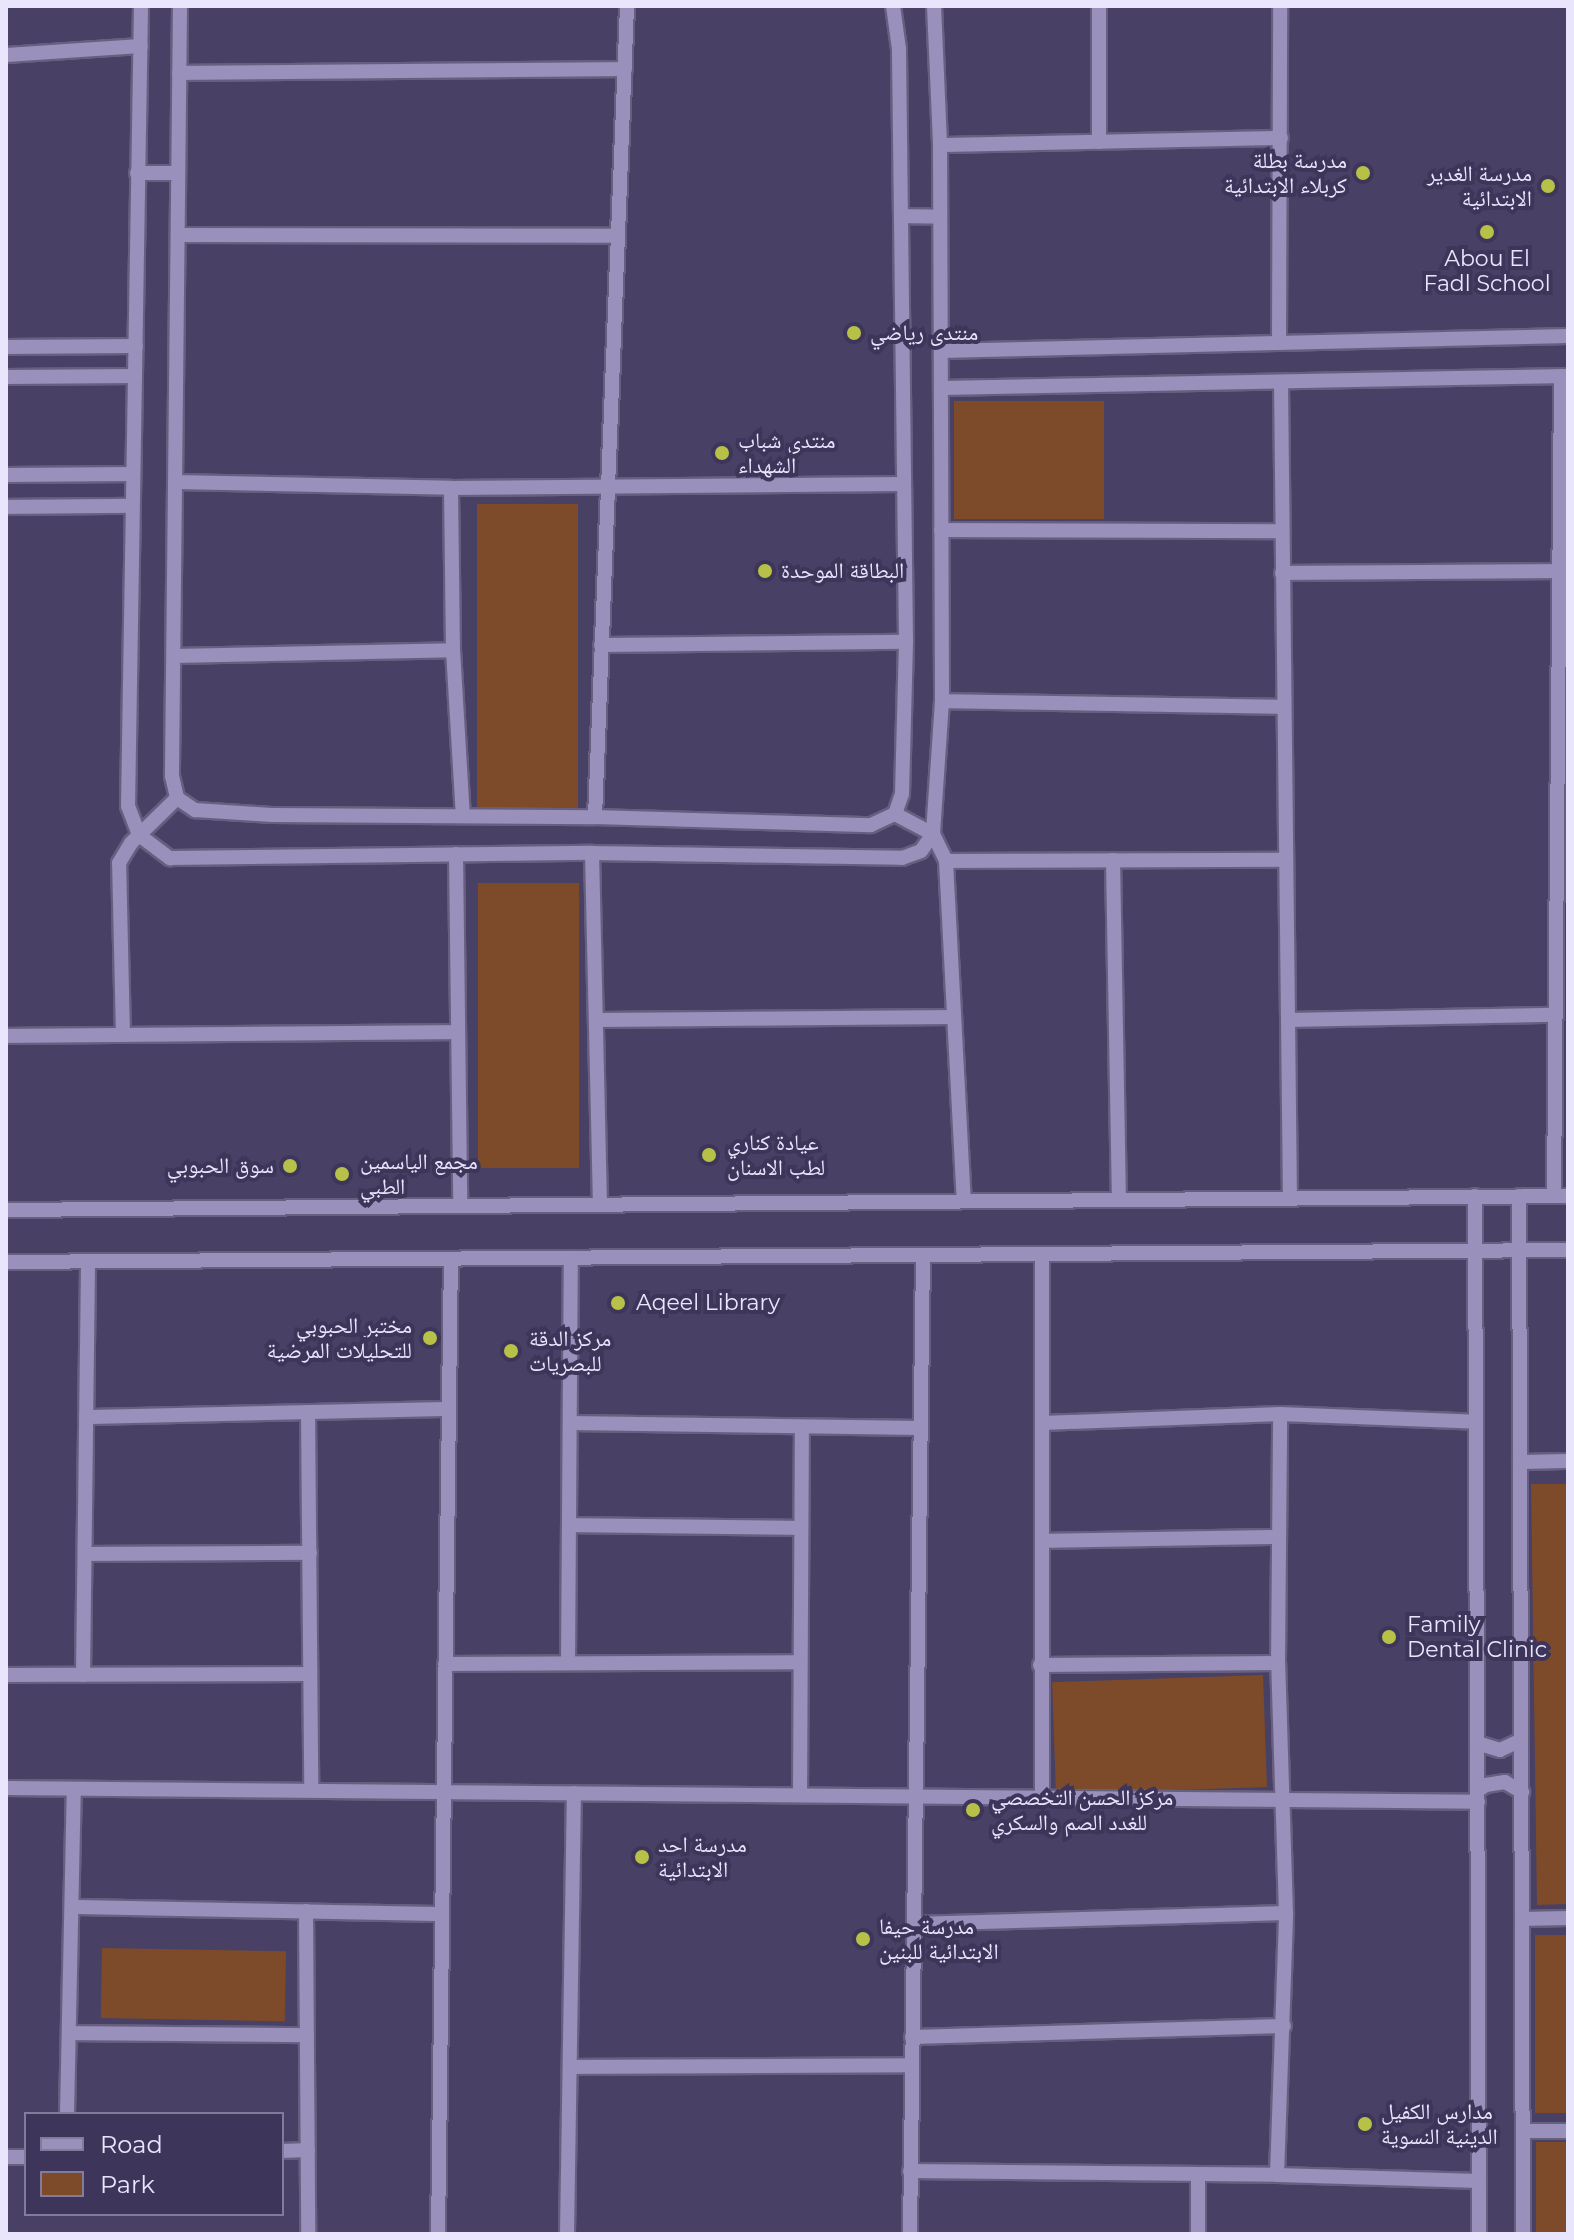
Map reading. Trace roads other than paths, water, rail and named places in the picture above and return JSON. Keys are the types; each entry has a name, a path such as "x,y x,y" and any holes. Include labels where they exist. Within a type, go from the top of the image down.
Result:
{"street":[{"path":"141,6 128,806 139,835 170,858 592,853 902,858 921,851 933,834"},
{"path":"180,6 172,776 177,798 195,810 272,815 595,817 871,825 895,814 902,794 906,642 899,49 893,6"},
{"path":"595,817 627,6"},
{"path":"934,6 940,145 942,701 933,834 946,861 964,1201"},
{"path":"1099,6 1099,142"},
{"path":"1279,343 1280,6"},
{"path":"6,55 141,46"},
{"path":"179,73 625,69"},
{"path":"940,145 1281,138"},
{"path":"137,173 178,173"},
{"path":"901,216 940,217"},
{"path":"178,235 618,236"},
{"path":"941,351 1568,336"},
{"path":"6,347 136,346"},
{"path":"6,377 135,376"},
{"path":"6,1210 1561,1196 1556,1015 1562,984 1564,376 941,388"},
{"path":"1281,382 1290,1198"},
{"path":"6,475 133,474"},
{"path":"176,482 451,488 902,484"},
{"path":"451,488 453,650 463,816"},
{"path":"6,507 132,506"},
{"path":"941,530 1281,531"},
{"path":"1282,573 1562,580"},
{"path":"601,645 906,642"},
{"path":"174,656 453,650"},
{"path":"942,701 1284,707"},
{"path":"123,1035 119,863 123,853 139,835 177,798"},
{"path":"895,814 933,834"},
{"path":"592,853 600,1204"},
{"path":"456,854 460,1206"},
{"path":"1113,860 1119,1200"},
{"path":"946,861 1286,860"},
{"path":"1288,1020 1556,1015"},
{"path":"597,1020 954,1017"},
{"path":"6,1036 458,1032"},
{"path":"1475,1196 1479,2234"},
{"path":"1519,1196 1523,2234"},
{"path":"6,1262 1568,1250"},
{"path":"1042,1254 1042,1798"},
{"path":"910,2234 923,1255"},
{"path":"568,1663 571,1258"},
{"path":"438,2234 451,1259"},
{"path":"83,1675 88,1262"},
{"path":"86,1417 448,1409"},
{"path":"308,1412 311,1790"},
{"path":"1043,1423 1280,1414 1476,1422"},
{"path":"1277,2175 1286,1913 1278,1663 1280,1414"},
{"path":"570,1423 921,1428"},
{"path":"800,1795 802,1427"},
{"path":"1520,1462 1568,1461"},
{"path":"569,1525 801,1528"},
{"path":"1043,1541 1278,1537"},
{"path":"85,1554 310,1553"},
{"path":"445,1664 800,1662"},
{"path":"1040,1665 1278,1663"},
{"path":"6,1675 310,1674"},
{"path":"1477,1743 1500,1750 1521,1740"},
{"path":"1478,1796 1486,1785 1505,1782 1522,1792"},
{"path":"6,1788 1281,1800 1478,1796"},
{"path":"67,2112 74,1791"},
{"path":"567,2234 574,1793"},
{"path":"72,1907 442,1914"},
{"path":"306,1911 308,2234"},
{"path":"914,1924 1286,1913"},
{"path":"1522,1919 1568,1918"},
{"path":"912,2037 1284,2026"},
{"path":"69,2033 307,2035"},
{"path":"570,2067 912,2065"},
{"path":"1523,2131 1568,2131"},
{"path":"284,2151 308,2150"},
{"path":"910,2171 1277,2175 1479,2181"},
{"path":"1198,2174 1198,2234"}],"place":[{"name":"مدرسة بطلة كربلاء الابتدائية","path":"1363,173"},
{"name":"مدرسة الغدير الابتدائية","path":"1548,186"},
{"name":"Abou El Fadl School","path":"1487,232"},
{"name":"منتدى رياضي","path":"854,333"},
{"name":"منتدى شباب الشهداء","path":"722,453"},
{"name":"البطاقة الموحدة","path":"765,571"},
{"name":"عيادة كناري لطب الاسنان","path":"709,1155"},
{"name":"سوق الحبوبي","path":"290,1166"},
{"name":"مجمع الياسمين الطبي","path":"342,1174"},
{"name":"Aqeel Library","path":"618,1303"},
{"name":"مختبر الحبوبي للتحليلات المرضية","path":"430,1338"},
{"name":"مركز الدقة للبصريات","path":"511,1351"},
{"name":"Family Dental Clinic","path":"1389,1637"},
{"name":"مركز الحسن التخصصي للغدد الصم والسكري","path":"973,1810"},
{"name":"مدرسة احد الابتدائية","path":"642,1857"},
{"name":"مدرسة حيفا الابتدائية للبنين","path":"863,1939"},
{"name":"مدارس الكفيل الدينية النسوية","path":"1365,2124"}]}
